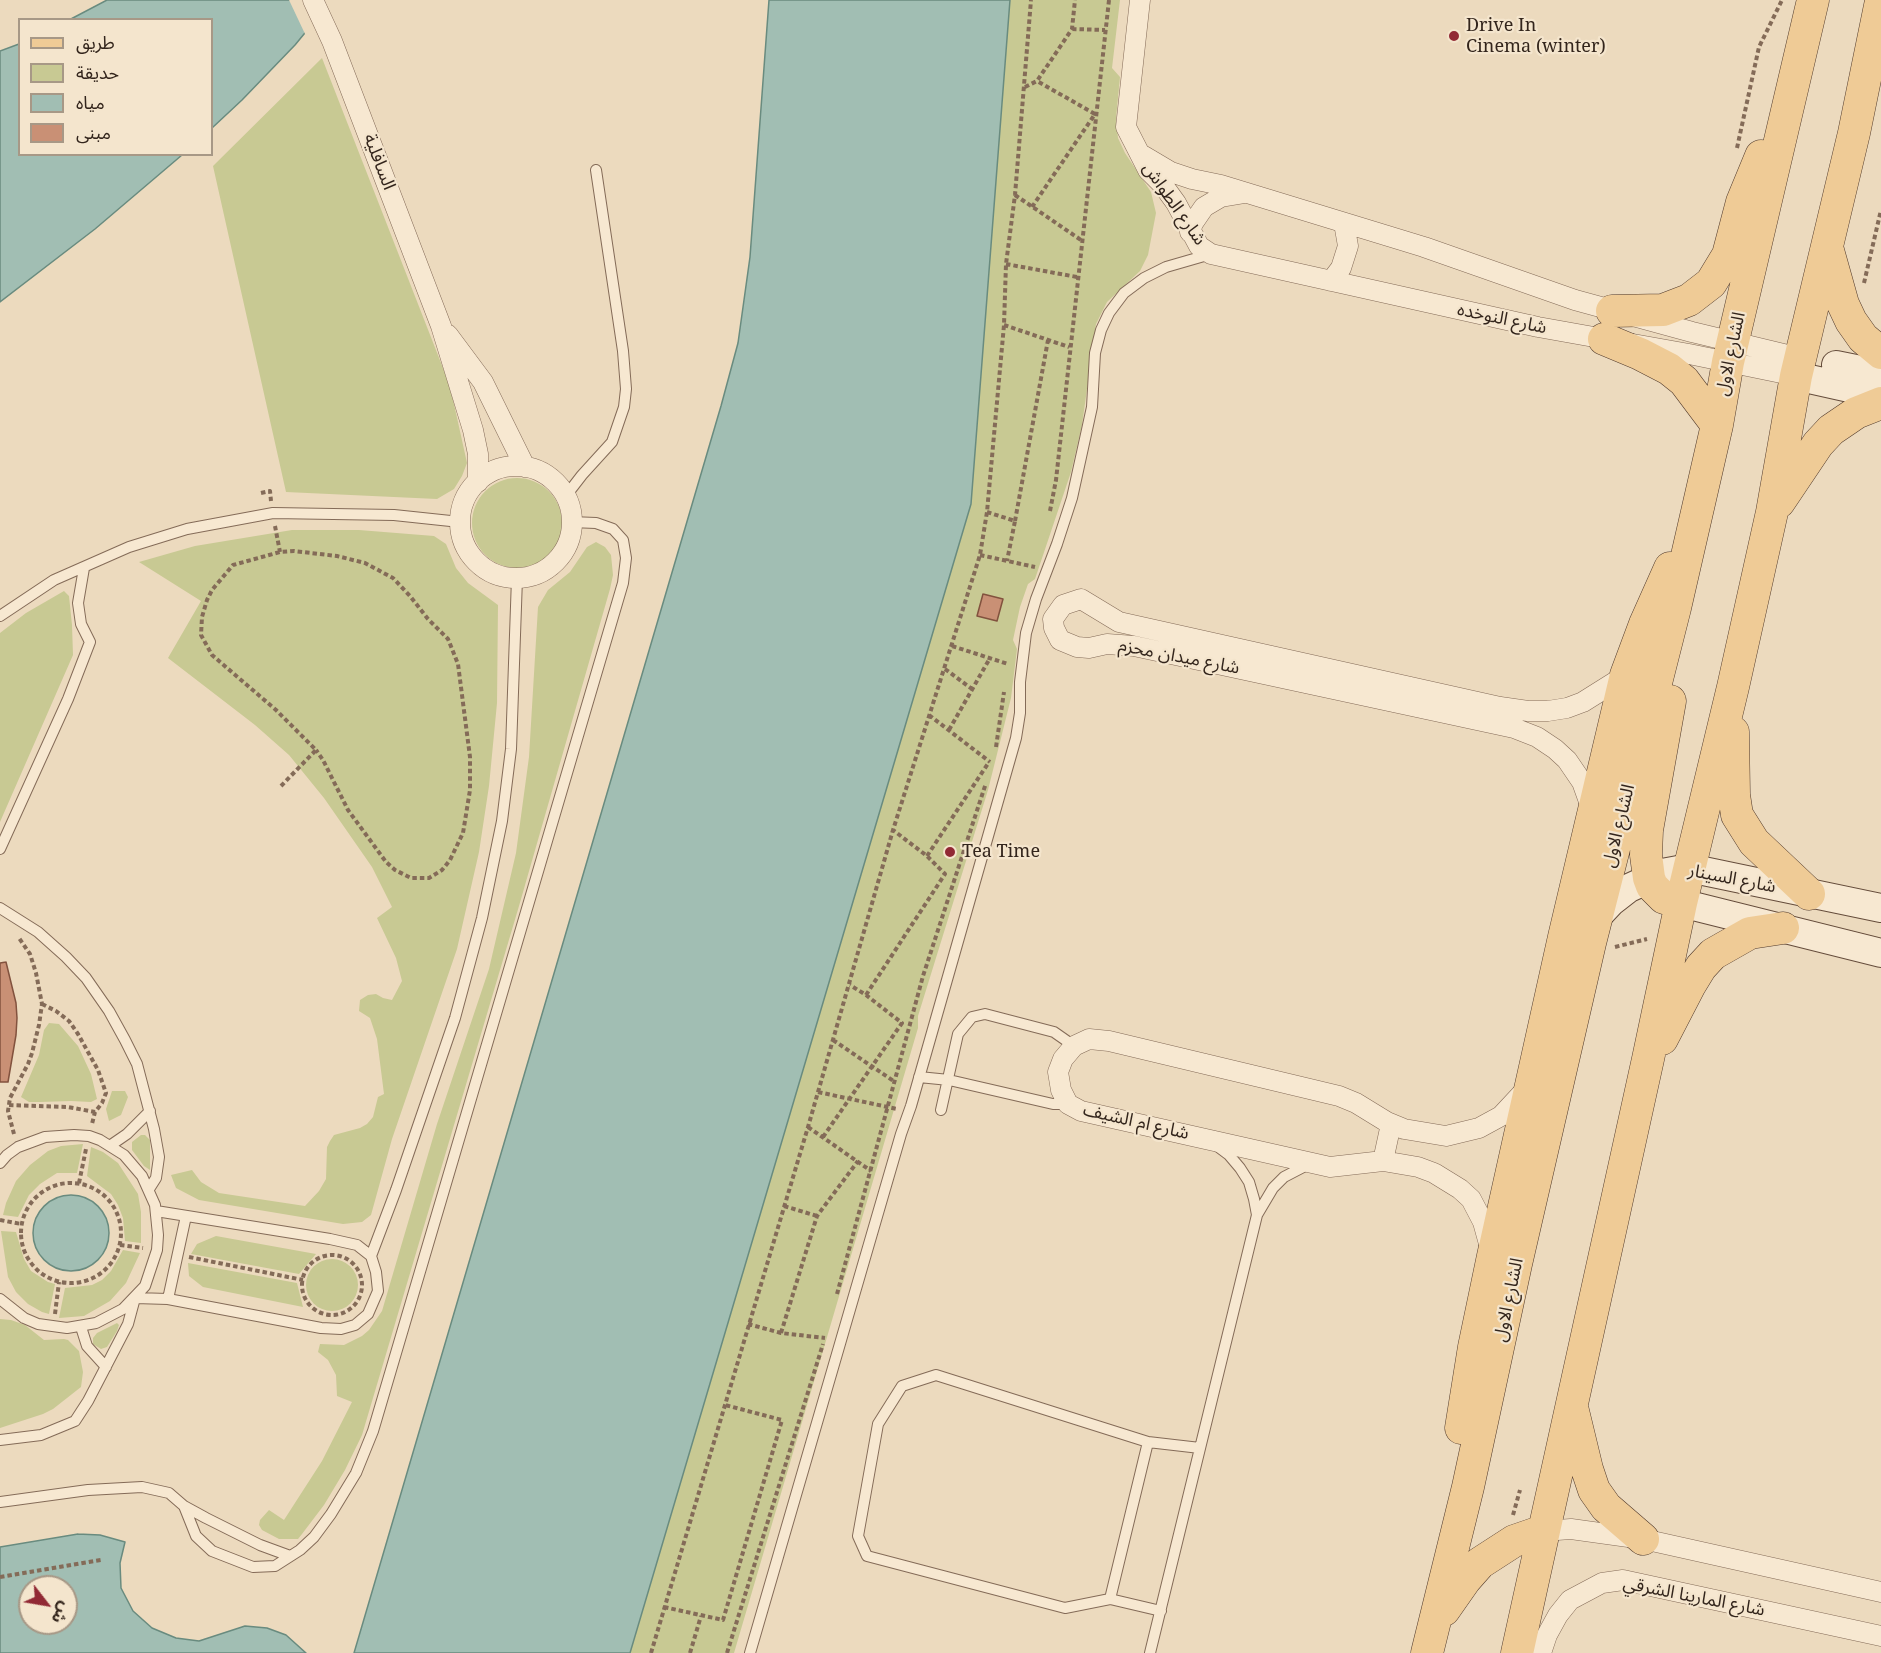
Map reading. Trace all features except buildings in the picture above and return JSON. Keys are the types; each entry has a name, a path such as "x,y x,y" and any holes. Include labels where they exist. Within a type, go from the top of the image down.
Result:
{"main road":[{"name":"الشارع الاول","path":"1430,1642 1468,1487 1596,918 1675,608 1717,425 1731,352 1813,0"},
{"path":"1516,1653 1681,903 1772,512 1798,367 1875,44 1881,1"},
{"path":"1608,325 1663,310 1689,300 1711,283 1728,255 1742,202 1756,164 1769,142 1783,126"},
{"path":"1826,246 1843,304 1851,321 1863,338 1881,353"},
{"path":"1608,325 1640,354 1669,369 1684,381 1717,425"},
{"path":"1772,512 1818,444 1831,430 1856,413 1881,403"},
{"path":"1468,1487 1460,1461 1461,1420 1493,1256 1593,813 1626,675 1645,624 1697,506"},
{"path":"1675,608 1678,661 1647,830 1646,855 1652,886 1664,898 1681,903"},
{"path":"1733,687 1734,795 1737,814 1754,843 1809,894"},
{"path":"1648,1059 1665,1034 1701,967 1713,954 1750,933 1783,928"},
{"path":"1572,1404 1594,1490 1606,1507 1643,1539"},
{"path":"1430,1642 1449,1602 1480,1563 1514,1541 1543,1531"}],"street":[{"name":"السافلية","path":"313,0 332,41 441,326 473,430 478,454 478,482"},
{"name":"شارع الطواش","path":"1140,0 1126,127 1148,170 1176,202 1199,246 1211,254"},
{"name":"شارع الطواش","path":"1139,153 1182,176 1221,184 1245,193"},
{"name":"شارع النوخده","path":"1245,193 1424,247 1608,325 1731,352"},
{"path":"1190,232 1204,207 1221,197 1245,193"},
{"path":"1331,281 1341,268 1348,246 1344,223"},
{"name":"شارع النوخده","path":"1211,254 1538,327 1608,325 1731,352"},
{"name":"السافلية","path":"441,326 483,382 525,467"},
{"path":"1731,352 1798,367 1881,395"},
{"path":"1798,367 1881,374"},
{"path":"525,467 549,477 565,497 570,509 569,536 564,550 556,561 538,573 517,578 492,573 481,567 465,547 460,522 463,504 478,482 488,474 500,469 525,467"},
{"name":"شارع ميدان محزم","path":"1593,813 1582,782 1570,764 1537,737 1514,728 1134,646 1107,644 1077,648 1060,640 1054,628 1053,619 1063,605 1081,599 1119,621 1500,707 1528,711 1567,708 1583,702 1626,675"},
{"name":"شارع السينار","path":"1596,918 1629,888 1662,873 1689,868 1880,907"},
{"name":"شارع السينار","path":"1681,903 1881,953"},
{"path":"1074,1046 1089,1039 1109,1041 1319,1092 1356,1103 1391,1124 1423,1134 1446,1136 1479,1128 1501,1116 1532,1084"},
{"name":"شارع ام الشيف","path":"1074,1046 1063,1059 1058,1072 1061,1090 1068,1104 1082,1111 1330,1167 1383,1161 1434,1173 1460,1189 1471,1199 1483,1222 1493,1256"},
{"path":"1383,1161 1391,1124"},
{"path":"1543,1531 1571,1529 1643,1539 1881,1592"},
{"name":"شارع المارينا الشرقي","path":"1541,1653 1547,1635 1570,1600 1602,1583 1623,1580 1881,1636"}],"lane":[{"path":"565,497 612,442 624,407 626,389 623,351 596,170"},
{"path":"750,1653 1016,738 1026,633 1072,498 1092,407 1095,353 1101,330 1109,313 1124,293 1144,278 1166,267 1211,254"},
{"path":"0,616 54,580 129,548 187,529 273,513 394,515 460,522"},
{"path":"184,1506 196,1536 212,1551 253,1567 275,1566 300,1550 314,1537 331,1514 356,1473 373,1431 623,583 627,558 623,540 613,529 605,526 596,523 571,522"},
{"path":"0,849 68,699 90,642 81,624 78,603 84,568"},
{"path":"370,1256 396,1190 455,1018 482,918 502,821 511,749 517,578"},
{"path":"0,908 38,932 66,957 86,978 109,1011 137,1064 150,1111 159,1157 156,1178 149,1189"},
{"path":"940,1110 949,1080 958,1034 972,1017 985,1014 1054,1032 1074,1046"},
{"path":"919,1077 949,1080 1053,1104 1068,1104"},
{"path":"111,1145 127,1134 150,1111"},
{"path":"0,1299 24,1318 54,1327 81,1327 110,1317 135,1298 145,1286 157,1250 156,1211 149,1189 133,1164 111,1145 89,1136 60,1135 45,1137 18,1147 2,1158"},
{"path":"1200,1137 1215,1144 1240,1168 1254,1198 1257,1215"},
{"path":"1150,1653 1257,1215 1264,1201 1284,1177 1312,1163"},
{"path":"135,1298 168,1299 321,1328 341,1329 355,1325 368,1314 378,1291 376,1272 370,1256 357,1245 156,1211"},
{"path":"168,1299 186,1216"},
{"path":"0,1440 41,1435 75,1421 128,1324 135,1298"},
{"path":"81,1327 87,1346 106,1366"},
{"path":"1161,1611 1110,1599 1065,1608 867,1556 858,1536 878,1424 902,1386 936,1375 1148,1442 1200,1448"},
{"path":"1110,1599 1148,1442"},
{"path":"0,1502 88,1490 142,1487 169,1493 184,1506 290,1556"}],"path":[{"path":"651,1653 834,1040 893,830 980,555 987,512 1004,325 1006,264 1015,195 1031,0"},
{"path":"1025,87 1037,81 1072,29 1075,0"},
{"path":"1049,516 1056,480 1108,0"},
{"path":"1072,29 1105,30"},
{"path":"1037,81 1095,114"},
{"path":"1032,207 1095,114"},
{"path":"1015,195 1081,240"},
{"path":"1864,283 1881,210"},
{"path":"1006,264 1077,278"},
{"path":"1004,325 1069,347"},
{"path":"1007,561 1048,340"},
{"path":"987,512 1015,521"},
{"path":"294,551 337,556 365,563 393,578 448,639 458,664 470,758 470,790 463,833 450,860 442,870 429,878 411,878 395,870 386,862 348,810 324,760 316,750 276,710 212,655 201,635 202,617 207,600 212,590 233,565 280,552 294,551"},
{"path":"1029,573 1035,558"},
{"path":"1006,664 1007,657"},
{"path":"949,730 990,658"},
{"path":"945,669 972,688"},
{"path":"836,1297 923,976 999,734 1004,688"},
{"path":"929,715 991,762"},
{"path":"281,786 316,750"},
{"path":"927,856 991,762"},
{"path":"866,995 945,874 927,856 893,830"},
{"path":"18,936 30,954 42,1004 32,1053 12,1093 9,1105 8,1111 18,1147"},
{"path":"1608,948 1647,939"},
{"path":"823,1137 902,1023 850,985"},
{"path":"42,1004 69,1021 98,1070 106,1093 102,1103 94,1112 79,1183"},
{"path":"834,1040 895,1082"},
{"path":"818,1092 909,1112"},
{"path":"9,1105 68,1107 94,1112"},
{"path":"808,1127 871,1171"},
{"path":"781,1333 817,1216 858,1161"},
{"path":"79,1183 94,1188 108,1198 117,1212 121,1228 120,1245 114,1260 104,1272 90,1280 75,1284 59,1282 43,1275 31,1264 23,1249 21,1224 33,1201 46,1190 62,1184 79,1183"},
{"path":"784,1206 817,1216"},
{"path":"0,1220 21,1224"},
{"path":"120,1245 157,1250"},
{"path":"177,1254 303,1280"},
{"path":"332,1255 351,1262 361,1279 361,1290 353,1306 345,1312 327,1314 310,1306 302,1289 303,1280 306,1270 313,1262 332,1255"},
{"path":"54,1327 59,1282"},
{"path":"748,1324 781,1333 825,1338"},
{"path":"727,1653 827,1328"},
{"path":"664,1607 723,1620 782,1420 725,1405"},
{"path":"0,1577 101,1560"},
{"path":"690,1653 701,1616"}],"green space":[{"path":"1010,0 1120,0 1112,68 1120,77 1116,118 1118,138 1125,153 1151,192 1156,213 1148,255 1140,271 1107,302 1096,324 1082,425 1071,472 1035,579 1028,584 1020,607 1013,640 1017,649 1011,698 988,790 918,1016 918,1028 734,1653 630,1653 971,504"},
{"path":"322,58 450,386 467,463 454,489 437,499 286,492 213,166"},
{"path":"517,478 534,481 549,491 559,506 562,523 559,540 549,555 534,565 517,568 500,565 485,555 475,540 472,523 475,506 485,491 500,481"},
{"path":"292,530 359,530 434,536 446,544 456,568 468,583 498,605 497,703 489,786 479,852 457,949 392,1139 371,1215 362,1222 343,1224 199,1200 176,1188 171,1175 192,1170 201,1182 219,1193 305,1206 319,1191 326,1179 327,1147 334,1135 367,1124 373,1117 378,1097 384,1094 377,1039 370,1018 359,1011 360,1000 368,995 376,994 392,1000 402,981 396,958 377,918 392,907 372,867 324,798 289,755 255,725 168,658 201,601 139,562 195,546"},
{"path":"596,542 605,547 611,555 613,575 610,589 519,906 362,1435 324,1505 302,1534 298,1539 279,1539 262,1530 259,1525 260,1520 269,1510 284,1520 322,1461 352,1402 337,1396 336,1375 328,1360 318,1352 320,1344 344,1345 362,1336 382,1311 437,1124 489,969 516,853 529,757 538,607 548,590 570,572 587,547"},
{"path":"64,591 69,596 73,655 0,822 0,633 26,613"},
{"path":"49,1023 59,1024 78,1046 91,1074 97,1099 91,1102 29,1102 21,1097 39,1055 44,1030"},
{"path":"112,1091 125,1091 128,1097 121,1115 109,1121 106,1109"},
{"path":"141,1135 145,1135 150,1140 150,1170 132,1150 132,1142"},
{"path":"83,1144 77,1173 57,1173 40,1184 29,1195 18,1217 3,1215 16,1181 30,1165 48,1151 61,1146"},
{"path":"91,1147 103,1152 118,1163 138,1194 141,1212 141,1243 125,1241 123,1218 118,1205 111,1194 87,1176"},
{"path":"1,1231 16,1232 24,1259 31,1271 55,1284 49,1314 28,1304 16,1292 8,1277"},
{"path":"216,1236 316,1254 299,1274 191,1254 197,1244"},
{"path":"123,1250 140,1253 126,1283 110,1301 84,1316 59,1318 65,1288 92,1285 102,1280 111,1271"},
{"path":"327,1259 337,1259 351,1266 358,1285 351,1304 337,1311 327,1311 317,1307 310,1300 306,1290 306,1280 310,1270 317,1263"},
{"path":"188,1263 297,1283 303,1307 203,1287 189,1276"},
{"path":"0,1319 25,1325 44,1340 68,1340 79,1351 83,1372 81,1387 53,1409 0,1428"},
{"path":"117,1323 119,1325 117,1331 107,1347 101,1349 93,1344 93,1338 97,1333"}],"water":[{"path":"107,0 332,0 295,45 213,127 213,18 73,18"},
{"path":"769,0 1010,0 971,504 630,1653 354,1653 738,343 750,257"},
{"path":"18,44 18,156 181,156 95,229 0,302 0,51"},
{"path":"71,1195 85,1198 98,1206 106,1219 109,1233 106,1247 98,1260 85,1268 71,1271 57,1268 44,1260 36,1247 33,1233 36,1219 44,1206 57,1198"},
{"path":"78,1534 100,1535 125,1542 120,1563 121,1588 133,1611 152,1628 176,1638 199,1641 245,1626 267,1628 286,1635 306,1653 0,1653 0,1547"}],"pier":[{"path":"289,0 334,0 334,1 306,36"}],"place":[{"name":"Drive In Cinema (winter)","path":"1454,36"},
{"name":"Tea Time","path":"950,852"}]}
